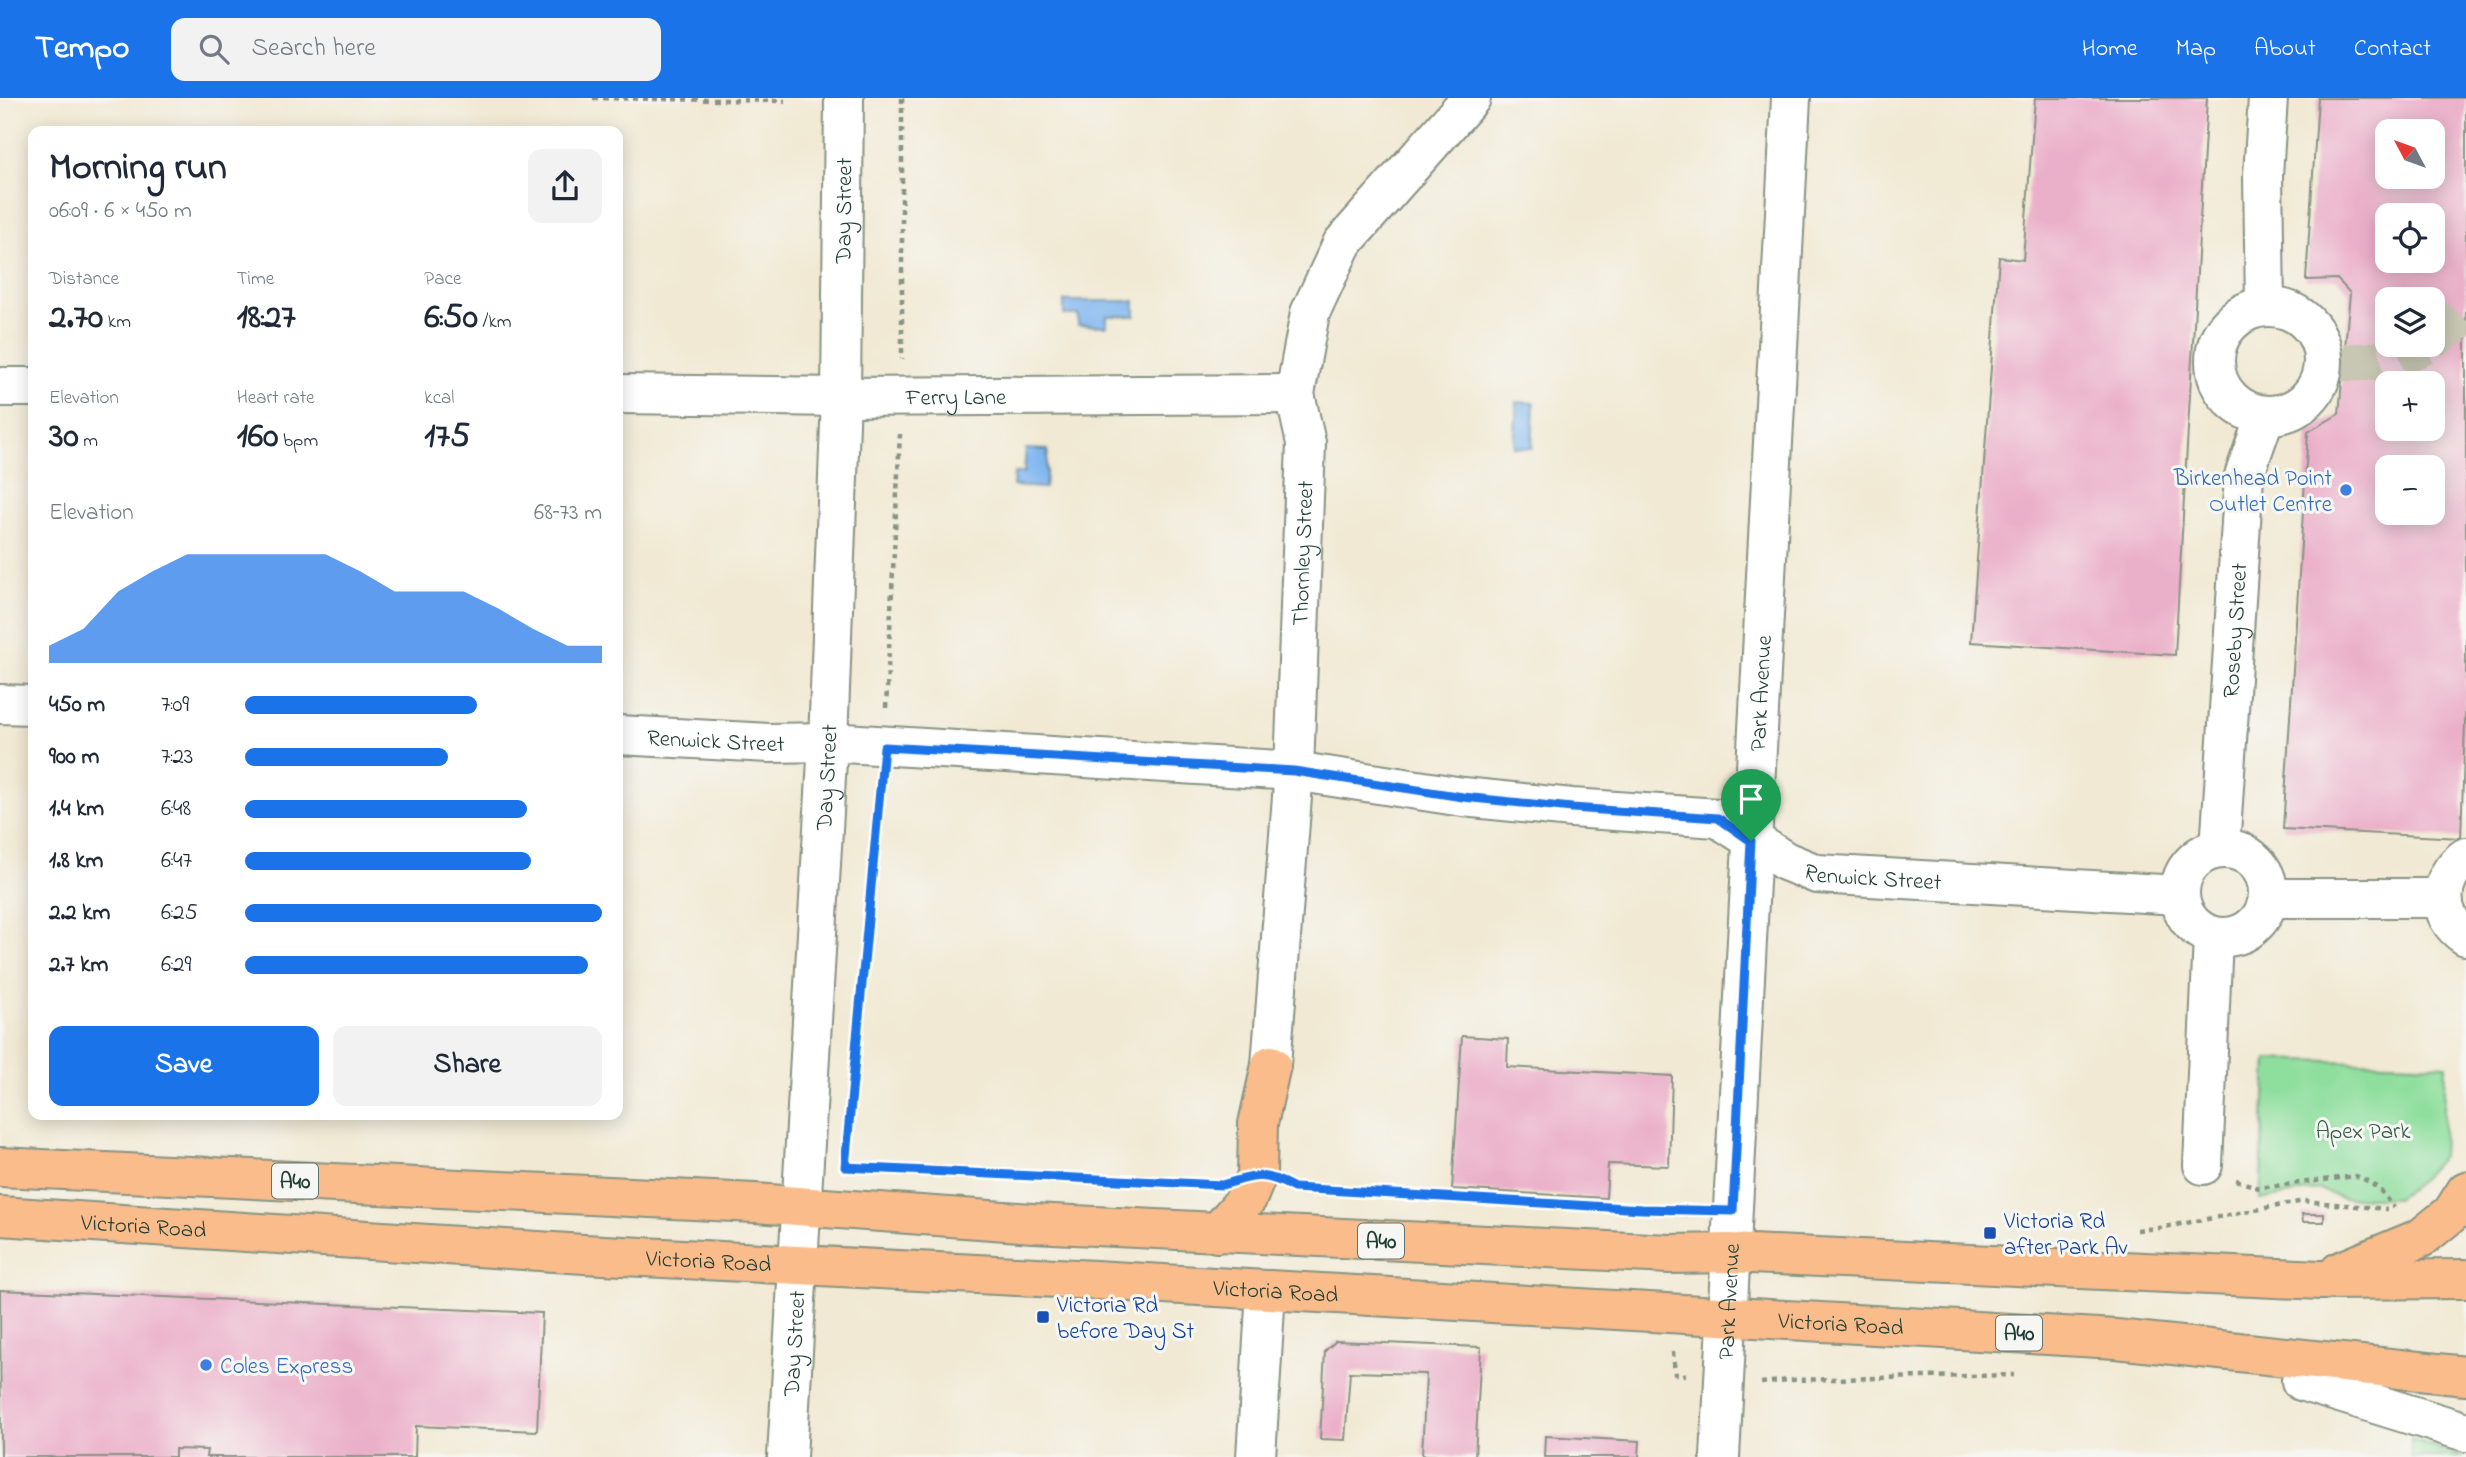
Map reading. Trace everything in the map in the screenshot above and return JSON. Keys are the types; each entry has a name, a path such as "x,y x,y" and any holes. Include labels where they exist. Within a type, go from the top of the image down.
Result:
{"highway":[{"path":"1217,1233 1248,1197 1257,1175 1258,1124 1271,1065"},
{"name":"A40","path":"0,1167 729,1201 801,1208 1217,1233 1670,1254 1730,1253 2321,1280 2466,1279"},
{"path":"2321,1280 2421,1238 2452,1213 2466,1191"},
{"name":"Victoria Road","path":"0,1216 798,1266 2116,1339 2309,1357 2466,1376"}],"street":[{"name":"Day Street","path":"787,1457 828,742 841,397 844,98"},
{"name":"Thornley Street","path":"1271,1065 1294,771 1306,443 1295,394 1310,313 1342,244 1471,98"},
{"name":"Park Avenue","path":"1720,1457 1791,98"},
{"path":"2265,307 2263,175 2268,98"},
{"path":"2265,307 2283,309 2300,316 2313,328 2334,362 2312,394 2299,407 2283,414 2265,416 2247,411 2233,401 2221,387 2216,370 2204,352 2233,322 2248,312 2265,307"},
{"path":"0,387 28,387"},
{"name":"Ferry Lane","path":"623,394 841,397 1295,394"},
{"name":"Roseby Street","path":"2220,849 2244,476 2265,416"},
{"path":"0,704 28,705"},
{"name":"Renwick Street","path":"623,735 770,743 828,742 1294,771 1463,797 1718,818 1785,861 1817,874 2179,895"},
{"path":"2220,849 2232,849 2256,862 2268,884 2264,912 2255,925 2228,938 2213,936 2193,926 2181,906 2179,895 2186,869 2206,852 2220,849"},
{"path":"2466,858 2450,873 2443,898 2450,922 2466,936"},
{"path":"2268,898 2443,898"},
{"path":"2203,1165 2213,936"},
{"path":"1256,1457 1266,1290"},
{"path":"2301,1381 2458,1430"}],"path":[{"path":"593,98 785,101"},
{"path":"884,747 845,1167 1222,1185 1257,1175 1275,1177 1294,1188 1628,1208 1733,1211"},
{"path":"2133,1230 2159,1228 2304,1200 2395,1210 2381,1190 2370,1181 2356,1176 2259,1188 2203,1165"},
{"path":"1672,1347 1675,1374 1724,1380 1762,1383 1788,1380 2018,1375"}],"green space":[{"name":"Apex Park","path":"2267,1059 2446,1065 2442,1156 2419,1182 2396,1198 2342,1198 2318,1189 2260,1200"},
{"path":"2412,1439 2463,1457 2410,1457"}],"water":[{"path":"1064,301 1135,301 1135,316 1107,316 1107,326 1078,325 1078,315 1064,315"},
{"path":"1517,402 1534,403 1532,448 1514,447"},
{"path":"1026,449 1048,450 1045,488 1013,486 1014,473 1024,473"}],"building":[{"path":"2035,98 2207,98 2175,655 1971,642 1999,257 2023,260"},
{"name":"Birkenhead Point Outlet Centre","path":"2318,98 2466,98 2466,694 2461,838 2283,829 2308,432 2339,414 2350,293 2337,279 2306,280"},
{"path":"1462,1036 1508,1039 1507,1067 1672,1076 1669,1166 1608,1164 1606,1198 1452,1189"},
{"path":"2302,1214 2324,1214 2324,1222 2303,1222"},
{"path":"0,1290 542,1313 537,1431 416,1426 415,1457 206,1457 207,1450 175,1449 175,1457 1,1457"},
{"path":"1336,1341 1481,1347 1475,1457 1422,1455 1426,1374 1350,1372 1345,1440 1320,1439 1325,1351"},
{"path":"1545,1436 1640,1441 1639,1457 1544,1457"}],"tunnel":[{"path":"2445,331 2466,312"},
{"path":"2343,362 2366,362 2392,357"}],"place":[{"name":"Birkenhead Point Outlet Centre","path":"2346,490"},
{"name":"Victoria Rd after Park Av","path":"1990,1233"},
{"name":"Victoria Rd before Day St","path":"1043,1317"},
{"name":"Coles Express","path":"206,1365"}],"route":[{"path":"884,747 1294,771 1463,797 1718,818 1751,841 1733,1211 1642,1209 1294,1188 1275,1177 1257,1175 1222,1185 845,1167 884,747"}]}
